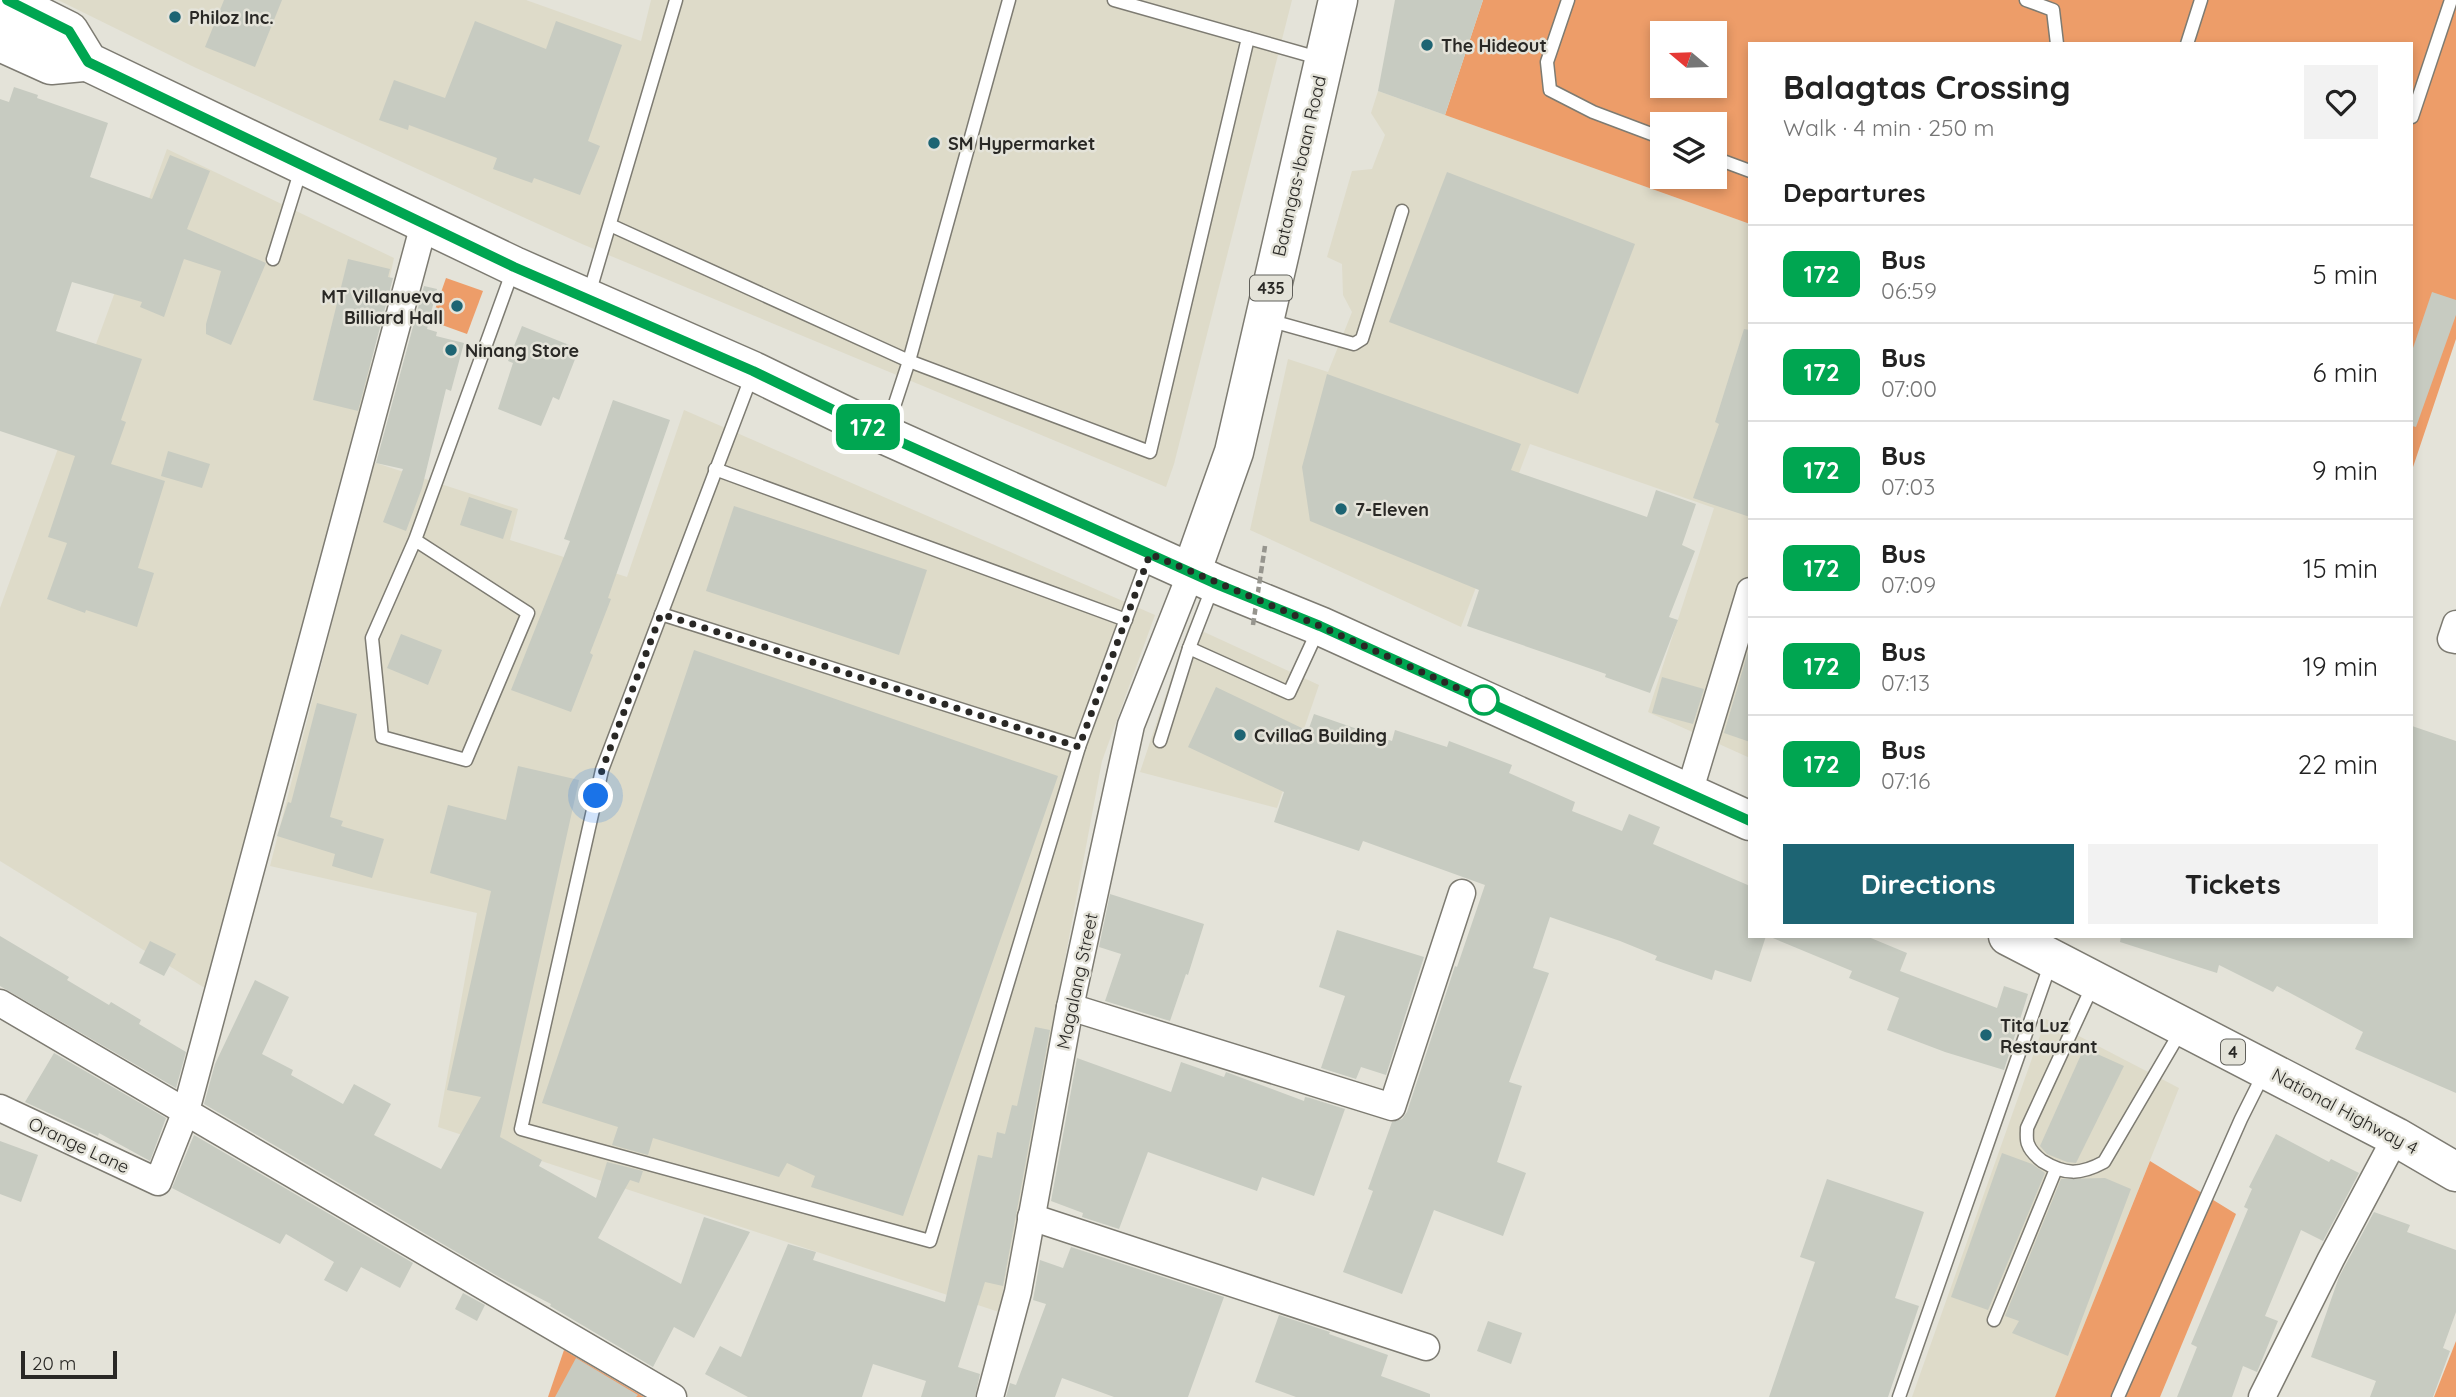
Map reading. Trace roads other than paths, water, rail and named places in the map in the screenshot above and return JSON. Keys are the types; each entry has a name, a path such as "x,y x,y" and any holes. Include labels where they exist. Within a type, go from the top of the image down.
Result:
{"main road":[{"path":"7,0 69,31 70,63"},
{"name":"Batangas-Ibaan Road","path":"1203,578 1338,0"},
{"path":"0,19 70,63"},
{"path":"0,42 70,63 302,163 514,267 753,371 885,435 1203,578 1320,626 1748,820"},
{"name":"National Highway 4","path":"2012,938 2396,1137 2456,1172"}],"street":[{"path":"186,1111 424,225"},
{"name":"Magalang Street","path":"990,1397 1018,1292 1070,1007 1131,725 1203,578"},
{"path":"1689,793 1748,598"},
{"path":"2456,624 2451,639 2456,640"},
{"path":"1070,1007 1392,1107 1462,893"},
{"path":"0,1003 673,1397"},
{"name":"Orange Lane","path":"0,1108 159,1182 186,1111"},
{"path":"2262,1397 2330,1259 2396,1137"},
{"path":"1031,1217 1426,1348"}],"lane":[{"path":"587,297 676,0"},
{"path":"885,435 909,361 1009,0"},
{"path":"1114,0 1324,60"},
{"path":"1568,0 1547,62 1550,90 1594,112 1650,133"},
{"path":"2026,0 2053,10 2057,42"},
{"path":"2188,42 2201,0"},
{"path":"2413,114 2451,0"},
{"path":"610,225 909,361 1150,452 1248,38"},
{"path":"273,259 302,163"},
{"path":"1727,163 1748,171"},
{"path":"1264,319 1354,344 1362,339 1402,211"},
{"path":"415,540 528,613 466,760 382,737 372,638 415,540 514,267"},
{"path":"753,371 602,770 521,1129 930,1241 1079,747 1150,554"},
{"path":"715,469 1126,620"},
{"path":"1160,741 1189,648 1203,578"},
{"path":"661,614 1079,747"},
{"path":"1189,648 1289,693 1320,626"},
{"path":"1899,1397 2052,958"},
{"path":"2095,980 2027,1128 2028,1144 2038,1158 2056,1169 2073,1172 2090,1169 2104,1162 2184,1026"},
{"path":"2118,1397 2265,1069"},
{"path":"1994,1320 2056,1169"}],"place":[{"name":"Philoz Inc.","path":"175,17"},
{"name":"The Hideout","path":"1427,45"},
{"name":"SM Hypermarket","path":"934,143"},
{"name":"MT Villanueva Billiard Hall","path":"457,306"},
{"name":"Ninang Store","path":"451,350"},
{"name":"7-Eleven","path":"1341,509"},
{"name":"CvillaG Building","path":"1240,735"},
{"name":"Tita Luz Restaurant","path":"1986,1035"}]}
